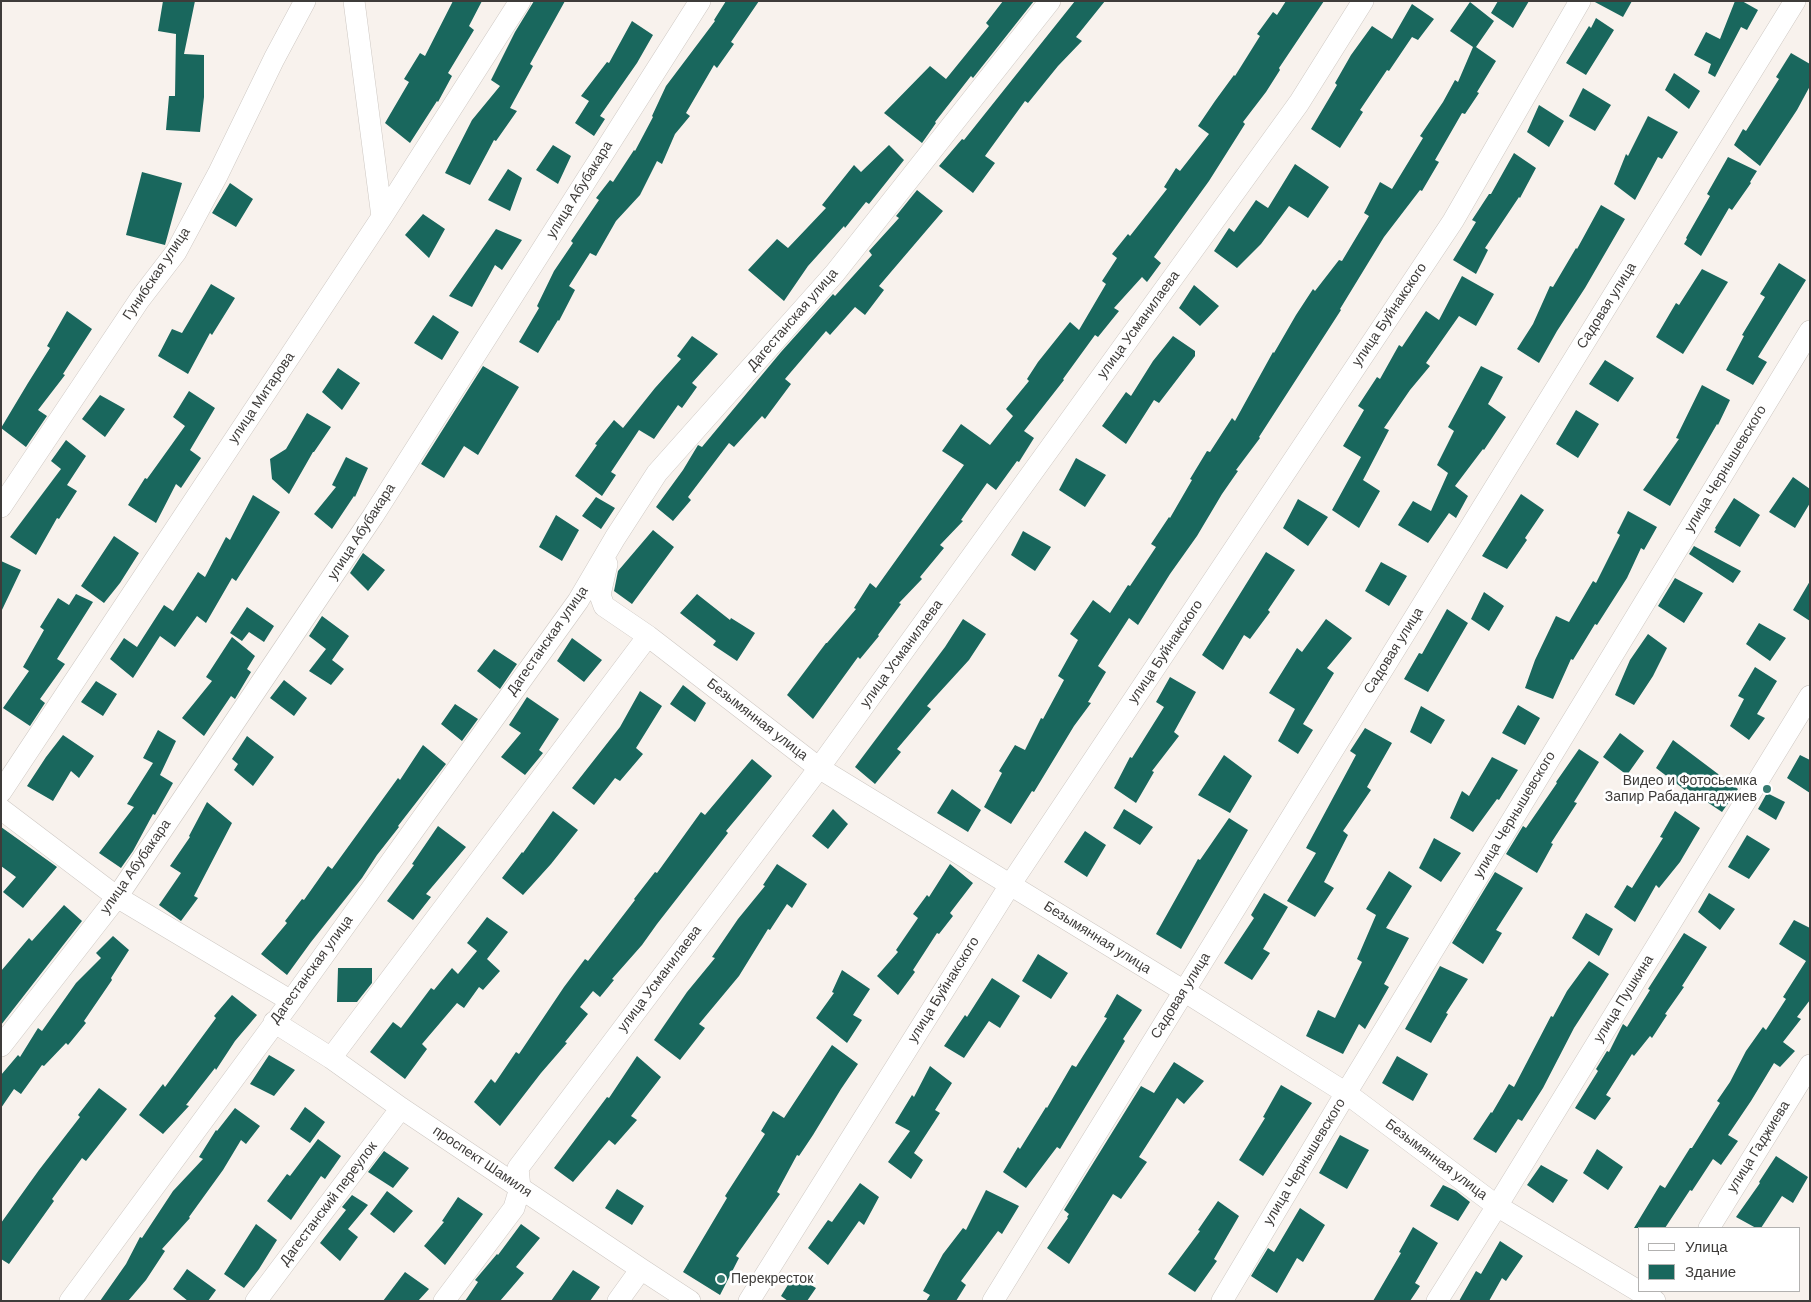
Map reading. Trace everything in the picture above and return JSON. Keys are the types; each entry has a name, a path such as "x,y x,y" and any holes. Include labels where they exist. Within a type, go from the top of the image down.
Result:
{"street":[{"name":"Гунибская улица","path":"1,507 135,307 176,252 218,174 305,1"},
{"path":"354,1 382,217"},
{"name":"улица Митарова","path":"1,792 382,217 520,1"},
{"name":"улица Абубакара","path":"1,1046 117,897 374,516 700,1"},
{"name":"Дагестанская улица","path":"70,1301 290,1001 578,601 615,538 657,473 835,273 1050,1"},
{"name":"улица Усманилаева","path":"444,1301 514,1208 520,1188 518,1168 819,768 1299,103 1363,1"},
{"name":"улица Буйнакского","path":"749,1301 1010,884 1452,222 1580,1"},
{"name":"Садовая улица","path":"993,1301 1795,1"},
{"name":"улица Чернышевского","path":"1222,1301 1346,1093 1810,331"},
{"name":"Безымянная улица","path":"615,538 603,577 600,595 604,606 648,636 819,768 1184,991 1346,1093 1497,1206 1638,1291"},
{"path":"331,1058 648,636"},
{"name":"улица Пушкина","path":"1437,1301 1810,696"},
{"path":"1,809 117,897 290,1001"},
{"name":"проспект Шамиля","path":"274,1022 331,1058 401,1108 690,1301"},
{"name":"улица Гаджиева","path":"1710,1227 1810,1065"},
{"name":"Дагестанский переулок","path":"256,1301 401,1108"},
{"path":"618,1301 641,1269"},
{"name":"Безымянная улица","path":"1640,1292 1655,1301"}],"building":[{"path":"163,1 195,1 184,54 204,55 204,97 200,132 166,130 169,96 175,96 176,34 158,31"},
{"path":"453,1 482,1 469,26 474,30 448,73 452,76 438,102 410,143 385,123 409,82 404,79 420,53 425,56"},
{"path":"534,1 565,1 530,64 533,66 510,108 517,111 496,141 494,140 470,185 445,173 472,120 500,86 491,80 515,32"},
{"path":"726,1 759,1 731,42 734,44 717,68 714,65 686,113 690,116 675,134 662,164 657,161 640,195 616,221 596,256 590,253 569,286 575,290 559,321 538,353 519,342 539,308 537,306 554,271 573,243 571,241 599,200 596,198 610,180 613,182 635,151 653,117 666,86 715,21"},
{"path":"1003,1 1034,1 973,78 971,76 935,122 922,143 884,113 930,66 946,79 989,26 986,23"},
{"path":"1075,1 1105,1 1076,37 1082,41 1058,66 1028,103 1025,101 985,156 995,163 973,193 939,166 962,139 964,140"},
{"path":"1286,1 1324,1 1279,68 1280,70 1266,92 1243,122 1245,124 1209,181 1154,257 1161,263 1147,282 1142,277 1114,308 1119,311 1098,337 1095,335 1064,380 1024,431 1034,438 1019,462 1017,461 996,490 987,483 961,520 963,521 940,545 944,548 920,577 922,579 899,603 901,604 879,636 860,659 858,657 813,719 787,695 826,643 856,609 854,608 870,583 876,588 964,465 942,451 961,424 990,445 1013,416 1006,409 1029,381 1027,379 1038,362 1070,322 1079,330 1106,284 1102,281 1117,258 1112,254 1128,234 1130,236 1167,189 1164,187 1176,168 1180,171 1209,134 1198,126 1235,76 1260,36 1257,34 1273,12 1277,15"},
{"path":"1498,1 1529,1 1513,28 1491,13"},
{"path":"1593,1 1632,1 1623,17"},
{"path":"1735,1 1742,1 1758,10 1747,30 1741,27 1715,77 1708,73 1711,64 1694,55 1706,32 1720,39"},
{"path":"1470,2 1494,21 1476,47 1496,61 1477,92 1479,93 1465,114 1462,113 1435,160 1439,162 1422,191 1420,190 1384,237 1341,310 1260,438 1236,470 1238,471 1197,536 1170,574 1138,625 1129,618 1098,666 1106,672 1088,702 1091,703 1074,726 1034,792 1032,791 1011,824 984,807 1002,773 999,771 1015,745 1025,750 1041,718 1043,719 1064,680 1058,676 1078,640 1070,634 1093,600 1110,613 1128,585 1130,586 1156,547 1151,544 1170,518 1207,451 1210,452 1232,418 1235,421 1273,352 1313,289 1315,291 1339,260 1342,261 1369,216 1364,213 1380,182 1392,189 1423,138 1420,136 1455,80 1458,82 1473,47 1450,31"},
{"path":"1412,4 1434,19 1418,40 1412,37 1389,71 1387,70 1360,110 1363,112 1340,148 1311,129 1337,85 1335,83 1351,55 1372,26 1392,39"},
{"path":"1596,18 1614,30 1586,75 1566,63"},
{"path":"632,21 653,35 637,63 600,116 605,119 594,136 575,123 589,101 581,96 607,62 609,63"},
{"path":"1791,53 1810,64 1810,86 1797,110 1760,166 1734,145 1743,129 1746,131 1779,79 1776,77"},
{"path":"1674,73 1700,91 1689,109 1665,90"},
{"path":"1583,88 1611,105 1595,131 1569,116"},
{"path":"1539,105 1564,121 1549,147 1527,132"},
{"path":"1648,116 1678,132 1662,159 1658,157 1635,200 1614,184 1626,154 1628,156"},
{"path":"553,145 571,156 558,184 536,170"},
{"path":"889,145 904,160 869,204 866,202 845,228 844,226 808,266 784,301 748,270 777,239 788,248 826,208 822,205 854,165 861,172"},
{"path":"1514,153 1536,168 1520,198 1485,248 1488,250 1476,274 1453,260 1476,222 1472,220 1489,194 1491,194"},
{"path":"1728,157 1757,171 1732,210 1729,208 1701,256 1684,244 1710,196 1707,194"},
{"path":"1295,164 1329,187 1308,218 1289,206 1261,244 1237,268 1214,251 1229,228 1234,232 1256,200 1268,208"},
{"path":"508,169 522,178 510,211 488,200"},
{"path":"142,172 182,183 165,245 126,235"},
{"path":"230,183 253,199 236,227 212,213"},
{"path":"917,190 943,211 879,286 884,290 865,315 855,307 830,335 826,331 785,379 791,384 765,419 762,416 734,447 729,443 688,497 691,500 673,521 656,507 683,470 698,445 702,447 781,352 833,294 835,296 872,255 869,251 899,218 896,216"},
{"path":"1601,205 1625,219 1539,363 1517,349 1533,324 1550,286 1553,287 1577,249"},
{"path":"423,214 445,229 429,258 405,235"},
{"path":"496,229 522,240 502,270 495,265 472,307 449,296"},
{"path":"1779,263 1806,280 1758,357 1767,362 1753,385 1726,370 1744,336 1742,335 1765,297 1760,294"},
{"path":"1702,269 1728,282 1683,354 1656,337 1676,303 1679,305"},
{"path":"1462,276 1494,294 1476,326 1459,316 1426,363 1430,366 1410,390 1384,428 1389,430 1363,480 1380,491 1359,528 1332,510 1361,457 1343,446 1364,410 1358,406 1377,377 1380,379 1399,345 1402,347 1426,311 1439,320"},
{"path":"211,284 235,298 212,335 210,333 188,374 158,356 172,329 182,333"},
{"path":"1194,285 1219,306 1200,326 1179,308"},
{"path":"67,311 92,329 63,374 65,375 38,410 47,416 26,447 1,428 50,348 47,346"},
{"path":"433,315 459,332 442,360 414,343"},
{"path":"692,336 718,354 692,383 697,387 682,408 678,405 654,439 639,430 611,472 616,475 602,496 575,476 597,445 595,444 614,420 623,428 681,359 677,356"},
{"path":"1173,336 1195,351 1195,356 1159,403 1154,400 1126,444 1102,426 1126,392 1131,396 1153,361"},
{"path":"1605,360 1634,378 1618,402 1589,384"},
{"path":"483,366 519,387 478,455 464,446 444,478 421,464"},
{"path":"1481,366 1503,377 1488,404 1506,417 1484,450 1455,486 1468,496 1456,518 1449,513 1428,543 1398,525 1413,501 1431,511 1448,473 1437,465 1454,431 1448,427"},
{"path":"338,368 360,383 342,410 322,392"},
{"path":"1702,385 1730,400 1718,425 1670,506 1643,490 1679,439 1676,438"},
{"path":"189,391 215,408 190,450 201,458 181,488 176,484 156,523 128,505 145,478 147,479 185,426 173,417"},
{"path":"100,395 125,409 105,437 82,419"},
{"path":"1576,410 1599,424 1578,458 1556,444"},
{"path":"307,413 331,427 313,452 289,494 272,479 270,459 286,449"},
{"path":"66,440 86,456 67,485 77,491 59,519 57,518 36,555 10,537 61,469 51,461"},
{"path":"346,457 368,468 355,497 332,529 314,514 336,487 332,485"},
{"path":"1076,458 1106,475 1085,507 1059,490"},
{"path":"1793,477 1810,489 1810,503 1795,528 1769,512"},
{"path":"1521,494 1544,510 1525,538 1527,540 1507,569 1482,556"},
{"path":"253,495 280,512 236,581 232,578 206,623 197,616 175,647 160,636 133,678 110,659 124,638 137,647 164,605 173,611 198,572 205,577 226,537 230,540"},
{"path":"596,497 615,508 601,529 582,516"},
{"path":"1734,498 1760,515 1740,547 1714,532"},
{"path":"1298,499 1328,517 1308,546 1283,528"},
{"path":"1628,511 1657,527 1644,550 1641,548 1627,578 1573,660 1571,659 1553,699 1525,688 1535,660 1556,616 1569,622 1593,581 1596,583 1620,535 1617,533"},
{"path":"556,515 579,530 562,561 539,547"},
{"path":"653,530 674,547 632,604 614,591 618,571"},
{"path":"1023,531 1051,547 1035,571 1011,555"},
{"path":"114,536 139,553 120,583 104,603 81,586"},
{"path":"1694,546 1741,571 1733,583 1689,554"},
{"path":"1266,552 1295,570 1268,610 1270,612 1250,639 1244,635 1223,670 1202,655"},
{"path":"363,553 385,570 368,591 350,573"},
{"path":"1,561 21,570 1,612"},
{"path":"1381,562 1407,576 1389,606 1365,591"},
{"path":"1675,578 1703,593 1684,623 1658,606"},
{"path":"1810,581 1810,621 1793,610"},
{"path":"1484,592 1504,606 1489,631 1471,619"},
{"path":"76,594 93,602 57,659 65,664 40,699 45,703 30,726 3,708 29,671 23,667 44,630 40,627 58,598 69,605"},
{"path":"697,594 730,620 731,618 755,633 737,661 713,645 716,641 680,613"},
{"path":"247,607 274,626 264,642 249,632 242,641 230,633"},
{"path":"1447,609 1468,623 1428,692 1404,679 1419,653 1422,654"},
{"path":"322,616 349,636 332,660 344,669 331,685 309,671 326,649 309,636"},
{"path":"963,619 986,634 969,660 927,706 931,709 897,749 901,752 875,784 855,767 945,647"},
{"path":"1326,619 1352,638 1327,668 1334,673 1303,724 1313,730 1298,754 1278,741 1295,709 1269,693 1297,648 1302,652"},
{"path":"1759,623 1786,638 1770,661 1746,644"},
{"path":"1648,634 1667,648 1653,676 1634,705 1615,695 1630,660"},
{"path":"232,637 255,656 247,669 251,672 235,699 231,696 204,736 182,718 212,681 206,677"},
{"path":"572,638 602,660 584,682 557,661"},
{"path":"494,649 517,664 500,689 477,671"},
{"path":"1755,667 1777,681 1757,714 1765,718 1749,740 1730,726 1744,699 1738,696"},
{"path":"1170,677 1196,692 1174,732 1179,736 1152,771 1154,772 1136,803 1114,788 1130,757 1132,758 1164,707 1156,702"},
{"path":"284,680 307,698 294,716 270,698"},
{"path":"96,681 117,694 103,716 81,702"},
{"path":"683,685 706,703 695,722 670,704"},
{"path":"640,691 662,706 636,748 643,754 620,781 615,778 594,805 572,788 620,727"},
{"path":"527,697 559,719 539,750 543,753 525,775 501,757 521,733 509,725"},
{"path":"455,704 478,719 462,741 441,724"},
{"path":"1518,705 1540,718 1525,745 1502,733"},
{"path":"1421,706 1445,720 1431,744 1410,732"},
{"path":"1365,728 1392,743 1367,787 1371,790 1343,831 1348,835 1324,882 1334,888 1315,917 1287,901 1316,853 1306,848 1356,755 1350,751"},
{"path":"158,730 176,741 160,775 173,783 121,868 99,853 134,807 127,804 153,763 143,758"},
{"path":"1620,733 1644,751 1627,775 1603,757"},
{"path":"63,735 94,756 79,778 71,771 53,801 27,786"},
{"path":"247,736 274,757 253,786 234,770 238,764 232,759"},
{"path":"1673,740 1738,789 1722,812 1686,788 1685,790 1656,768"},
{"path":"423,745 446,764 398,826 362,878 287,975 261,954 287,923 285,921 302,899 304,900 328,866 332,869 398,778 400,780"},
{"path":"1579,749 1599,762 1574,802 1577,803 1551,843 1553,844 1537,873 1506,854 1523,826 1526,828"},
{"path":"1224,755 1252,776 1230,813 1198,795"},
{"path":"1800,755 1810,760 1810,793 1787,778"},
{"path":"1492,757 1518,770 1499,800 1497,799 1473,832 1450,818 1462,791 1469,796"},
{"path":"752,759 772,776 726,831 728,833 642,945 612,979 614,980 600,997 593,991 580,1007 588,1014 500,1126 474,1102 491,1079 495,1083 516,1052 519,1054 585,959 588,961 655,872 657,873 701,812 705,815"},
{"path":"952,789 981,810 968,832 937,813"},
{"path":"1767,793 1785,802 1776,820 1758,809"},
{"path":"207,802 232,823 194,896 198,898 181,921 159,905 181,873 170,866 190,837"},
{"path":"833,809 848,824 828,849 812,836"},
{"path":"1124,809 1153,827 1140,845 1113,828"},
{"path":"553,811 578,830 523,895 502,878 523,853"},
{"path":"1675,811 1700,828 1680,862 1659,888 1656,885 1635,922 1614,907 1627,885 1632,888 1663,838 1660,837"},
{"path":"1229,818 1248,830 1181,949 1156,934 1198,859 1200,860"},
{"path":"438,826 466,847 426,894 431,897 413,920 387,901 414,865 412,864"},
{"path":"1,827 57,867 23,908 3,892 16,877 1,866"},
{"path":"1085,831 1106,845 1087,877 1064,862"},
{"path":"1747,835 1770,849 1749,879 1728,867"},
{"path":"1434,838 1461,853 1441,882 1419,868"},
{"path":"777,864 807,884 792,908 787,904 770,930 768,929 739,976 699,1024 705,1028 680,1060 654,1040 687,992 715,958 712,957 738,919 765,886 763,885"},
{"path":"950,864 973,883 950,913 953,916 939,934 937,933 913,970 915,972 898,995 877,976 898,952 896,950 918,918 913,914 927,895 929,897"},
{"path":"1389,871 1412,886 1386,928 1409,938 1384,984 1389,987 1365,1029 1359,1024 1343,1054 1306,1036 1318,1010 1335,1018 1362,962 1357,959 1376,915 1366,909"},
{"path":"1495,872 1523,888 1496,930 1502,933 1483,964 1452,943"},
{"path":"1264,893 1288,907 1263,949 1270,953 1252,980 1224,963 1254,918 1251,915"},
{"path":"1709,893 1735,909 1720,930 1698,912"},
{"path":"64,905 82,921 1,1025 1,971 29,938 32,941"},
{"path":"1586,913 1613,929 1599,956 1572,938"},
{"path":"487,917 508,932 487,959 500,971 483,990 479,987 464,1008 457,1003 422,1044 427,1049 405,1079 370,1052 393,1022 401,1028 431,988 434,990 452,968 458,974 477,951 467,943"},
{"path":"1794,920 1810,928 1810,1000 1797,1017 1801,1019 1783,1042 1795,1051 1780,1067 1774,1063 1728,1135 1738,1141 1721,1165 1713,1159 1666,1227 1634,1228 1660,1185 1665,1188 1690,1148 1692,1148 1720,1103 1717,1101 1730,1082 1746,1051 1763,1027 1766,1030 1786,999 1783,997 1806,961 1779,944"},
{"path":"1684,933 1707,947 1652,1038 1650,1036 1634,1056 1632,1054 1606,1095 1611,1098 1595,1120 1575,1108 1598,1071 1596,1069 1607,1051 1609,1052 1623,1024 1627,1027 1650,990 1648,989"},
{"path":"113,936 129,950 111,978 112,980 84,1021 86,1023 68,1045 66,1043 44,1066 42,1065 21,1094 14,1089 1,1108 1,1075 18,1055 20,1057 38,1028 42,1031 76,983 101,958 96,953"},
{"path":"1038,954 1068,973 1051,999 1022,981"},
{"path":"1589,961 1609,974 1574,1028 1543,1088 1522,1121 1518,1119 1496,1153 1473,1139 1492,1113 1509,1084 1514,1087 1551,1016 1553,1017 1567,991"},
{"path":"1440,966 1468,979 1446,1013 1448,1014 1431,1043 1405,1029"},
{"path":"338,968 372,968 372,983 357,1002 337,1002"},
{"path":"842,970 870,989 853,1015 862,1020 847,1043 816,1018 834,993 832,992"},
{"path":"992,978 1020,996 1000,1028 989,1021 964,1058 944,1046 965,1015 967,1017"},
{"path":"1117,994 1142,1010 1123,1039 1125,1041 1060,1149 1057,1147 1026,1188 1003,1172 1018,1147 1020,1149 1047,1108 1072,1065 1076,1067 1107,1018 1104,1017"},
{"path":"232,995 257,1015 235,1041 216,1070 215,1068 186,1105 189,1106 163,1134 139,1115 163,1084 165,1087 216,1018 214,1016"},
{"path":"832,1045 858,1064 799,1156 797,1155 777,1192 780,1194 736,1256 739,1258 720,1295 683,1272 727,1198 725,1196 765,1134 761,1131 773,1111 784,1118"},
{"path":"269,1055 295,1070 274,1096 250,1084"},
{"path":"637,1056 661,1077 631,1116 637,1120 615,1145 609,1140 573,1182 554,1168 607,1097 609,1098"},
{"path":"1397,1056 1428,1074 1413,1101 1382,1083"},
{"path":"1174,1062 1204,1081 1184,1104 1177,1098 1139,1157 1147,1162 1121,1199 1113,1194 1069,1264 1047,1248 1068,1218 1069,1214 1064,1210 1141,1086 1154,1093"},
{"path":"930,1066 952,1083 935,1110 940,1113 914,1153 923,1160 911,1179 888,1162 910,1131 895,1123 912,1095 914,1097"},
{"path":"1281,1085 1312,1103 1263,1176 1239,1160 1265,1118 1263,1117"},
{"path":"99,1088 127,1109 86,1161 82,1158 9,1264 1,1259 1,1223 80,1117 78,1115"},
{"path":"305,1107 325,1122 310,1143 290,1129"},
{"path":"235,1108 260,1126 246,1144 241,1140 190,1218 162,1249 165,1251 146,1280 128,1301 100,1301 126,1264 140,1237 142,1238 173,1191 203,1159 199,1157 216,1130"},
{"path":"1340,1135 1369,1150 1347,1189 1319,1173"},
{"path":"318,1139 341,1156 325,1179 321,1176 291,1220 267,1201 287,1174 290,1176"},
{"path":"1597,1149 1623,1167 1608,1190 1583,1173"},
{"path":"384,1151 409,1168 393,1188 368,1172"},
{"path":"1776,1156 1808,1177 1793,1203 1782,1196 1762,1227 1754,1227 1736,1217"},
{"path":"1541,1165 1568,1180 1553,1203 1527,1185"},
{"path":"860,1183 879,1197 864,1225 859,1221 828,1265 808,1248 828,1220 832,1222"},
{"path":"1443,1185 1456,1191 1470,1202 1458,1221 1430,1206"},
{"path":"617,1189 644,1206 632,1225 605,1208"},
{"path":"986,1190 1019,1206 1002,1234 998,1231 961,1281 966,1285 956,1301 926,1301 930,1295 923,1291 943,1254 963,1228 966,1230"},
{"path":"387,1191 413,1211 394,1233 370,1214"},
{"path":"352,1195 368,1205 348,1229 358,1237 340,1261 320,1243 346,1210 342,1207"},
{"path":"458,1197 483,1214 445,1265 424,1246 444,1222 442,1221"},
{"path":"1218,1201 1239,1216 1214,1259 1217,1261 1195,1292 1168,1274 1200,1231 1198,1230"},
{"path":"1300,1208 1325,1225 1303,1262 1297,1258 1277,1293 1251,1276 1268,1248 1274,1252"},
{"path":"256,1224 277,1240 259,1269 244,1288 224,1274"},
{"path":"521,1224 540,1238 516,1267 524,1273 500,1301 465,1301 478,1282 475,1280 498,1255"},
{"path":"1413,1227 1438,1243 1415,1283 1420,1286 1410,1301 1373,1301 1401,1253 1399,1252"},
{"path":"1500,1241 1523,1256 1506,1281 1502,1278 1489,1301 1459,1301 1476,1271 1481,1274"},
{"path":"187,1269 216,1290 208,1301 188,1301 173,1289"},
{"path":"573,1270 600,1287 590,1301 551,1301"},
{"path":"405,1272 429,1289 418,1301 383,1301"},
{"path":"794,1275 816,1288 807,1301 788,1301 781,1296"}],"place":[{"name":"Видео и Фотосьемка Запир Рабадангаджиев","path":"1767,789"},
{"name":"Перекресток","path":"721,1279"}]}
